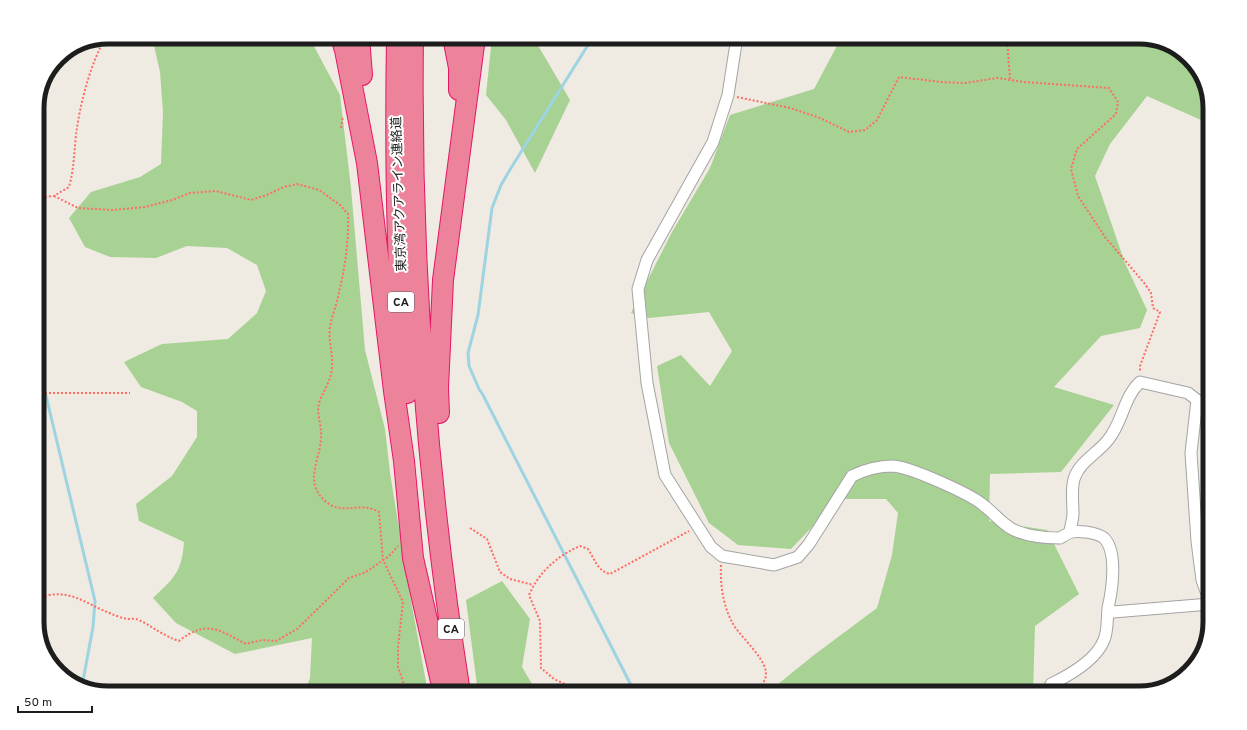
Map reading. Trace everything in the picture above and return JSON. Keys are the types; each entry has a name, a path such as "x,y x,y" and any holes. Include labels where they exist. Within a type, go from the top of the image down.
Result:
{"highway":[{"path":"343,44 367,162 394,391 404,461 413,558 450,686"},
{"path":"360,44 369,132 367,162"},
{"name":"東京湾アクアライン連絡道","path":"397,44 395,115 400,277 405,368 434,565"},
{"name":"東京湾アクアライン連絡道","path":"413,44 412,114 417,275 430,461 434,565"},
{"path":"454,44 459,68 457,145 458,170"},
{"path":"452,686 456,624 440,456 438,388 443,280 474,44"},
{"name":"CA","path":"434,565 451,686"}],"street":[{"path":"736,44 728,95 713,142 647,260 638,289 647,383 665,475 711,547 722,556 774,565 798,558 809,544 852,476 863,470 894,466 926,476 962,492 982,503 1012,529 1024,534 1060,538 1070,531 1096,534 1104,539 1111,554 1114,575 1104,640 1097,650 1078,670 1051,684"},
{"path":"1070,531 1073,514 1074,479 1087,460 1108,441 1118,426 1128,396 1140,382 1188,393 1197,400 1191,453 1197,542 1203,583"},
{"path":"1108,608 1113,612 1203,604"}],"path":[{"path":"1007,44 1010,80"},
{"path":"44,197 54,196 69,187 74,169 76,134 89,73 103,45"},
{"path":"728,95 790,108 820,118 850,132 865,130 876,120 899,77 965,83 997,78 1109,88 1118,102 1116,114 1077,149 1071,169 1078,196 1106,237 1145,284 1151,293 1153,308 1160,312 1140,366 1140,382"},
{"path":"54,196 78,208 112,210 145,207 172,200 190,193 216,191 251,200 284,187 297,184 319,190 340,205 348,214 347,240 340,291 330,326 332,367 329,381 319,405 322,437 313,474 315,489 323,500 333,506 341,508 370,507 379,512 384,560 403,602 398,647 398,667 405,686"},
{"path":"44,393 130,393"},
{"path":"569,686 554,679 541,668 540,621 529,595 533,585 549,566 570,550 580,546 588,549 601,570 610,574 697,526"},
{"path":"470,528 487,539 500,572 510,580 533,585"},
{"path":"44,596 63,593 85,600 112,614 127,618 137,618 166,637 179,641 189,634 208,627 217,629 246,644 262,640 276,641 297,629 349,578 366,572 384,560 393,553 402,542"},
{"path":"722,556 721,578 723,594 731,621 738,633 758,654 766,671 766,678 761,686"}],"green space":[{"path":"154,44 313,44 340,95 351,188 365,350 385,429 390,473 427,686 307,686 310,678 312,638 235,654 176,623 153,598 176,574 181,561 184,542 139,521 136,504 172,476 197,437 197,411 182,402 141,387 124,362 162,344 228,339 257,313 266,291 257,265 227,248 187,246 156,258 110,257 85,247 69,218 91,192 140,177 161,164 163,112 160,72"},
{"path":"491,44 537,44 570,100 535,173 506,120 486,95"},
{"path":"838,44 1139,44 1155,46 1178,57 1190,69 1201,92 1203,121 1147,96 1110,144 1095,176 1125,263 1147,310 1140,328 1101,336 1054,387 1114,405 1061,472 990,474 989,521 1047,530 1079,594 1035,626 1033,686 776,686 877,608 892,555 898,513 886,499 839,499 791,549 738,545 709,523 669,443 657,366 681,355 710,386 732,351 709,312 649,318 631,313 672,232 710,168 730,115 814,89"},
{"path":"502,581 530,619 522,667 532,684 536,686 477,686 466,600"}],"waterway":[{"path":"589,44 511,168 501,185 492,208 478,315 468,353 469,366 479,389 631,686"},
{"path":"44,387 95,601 93,627 83,681"}]}
